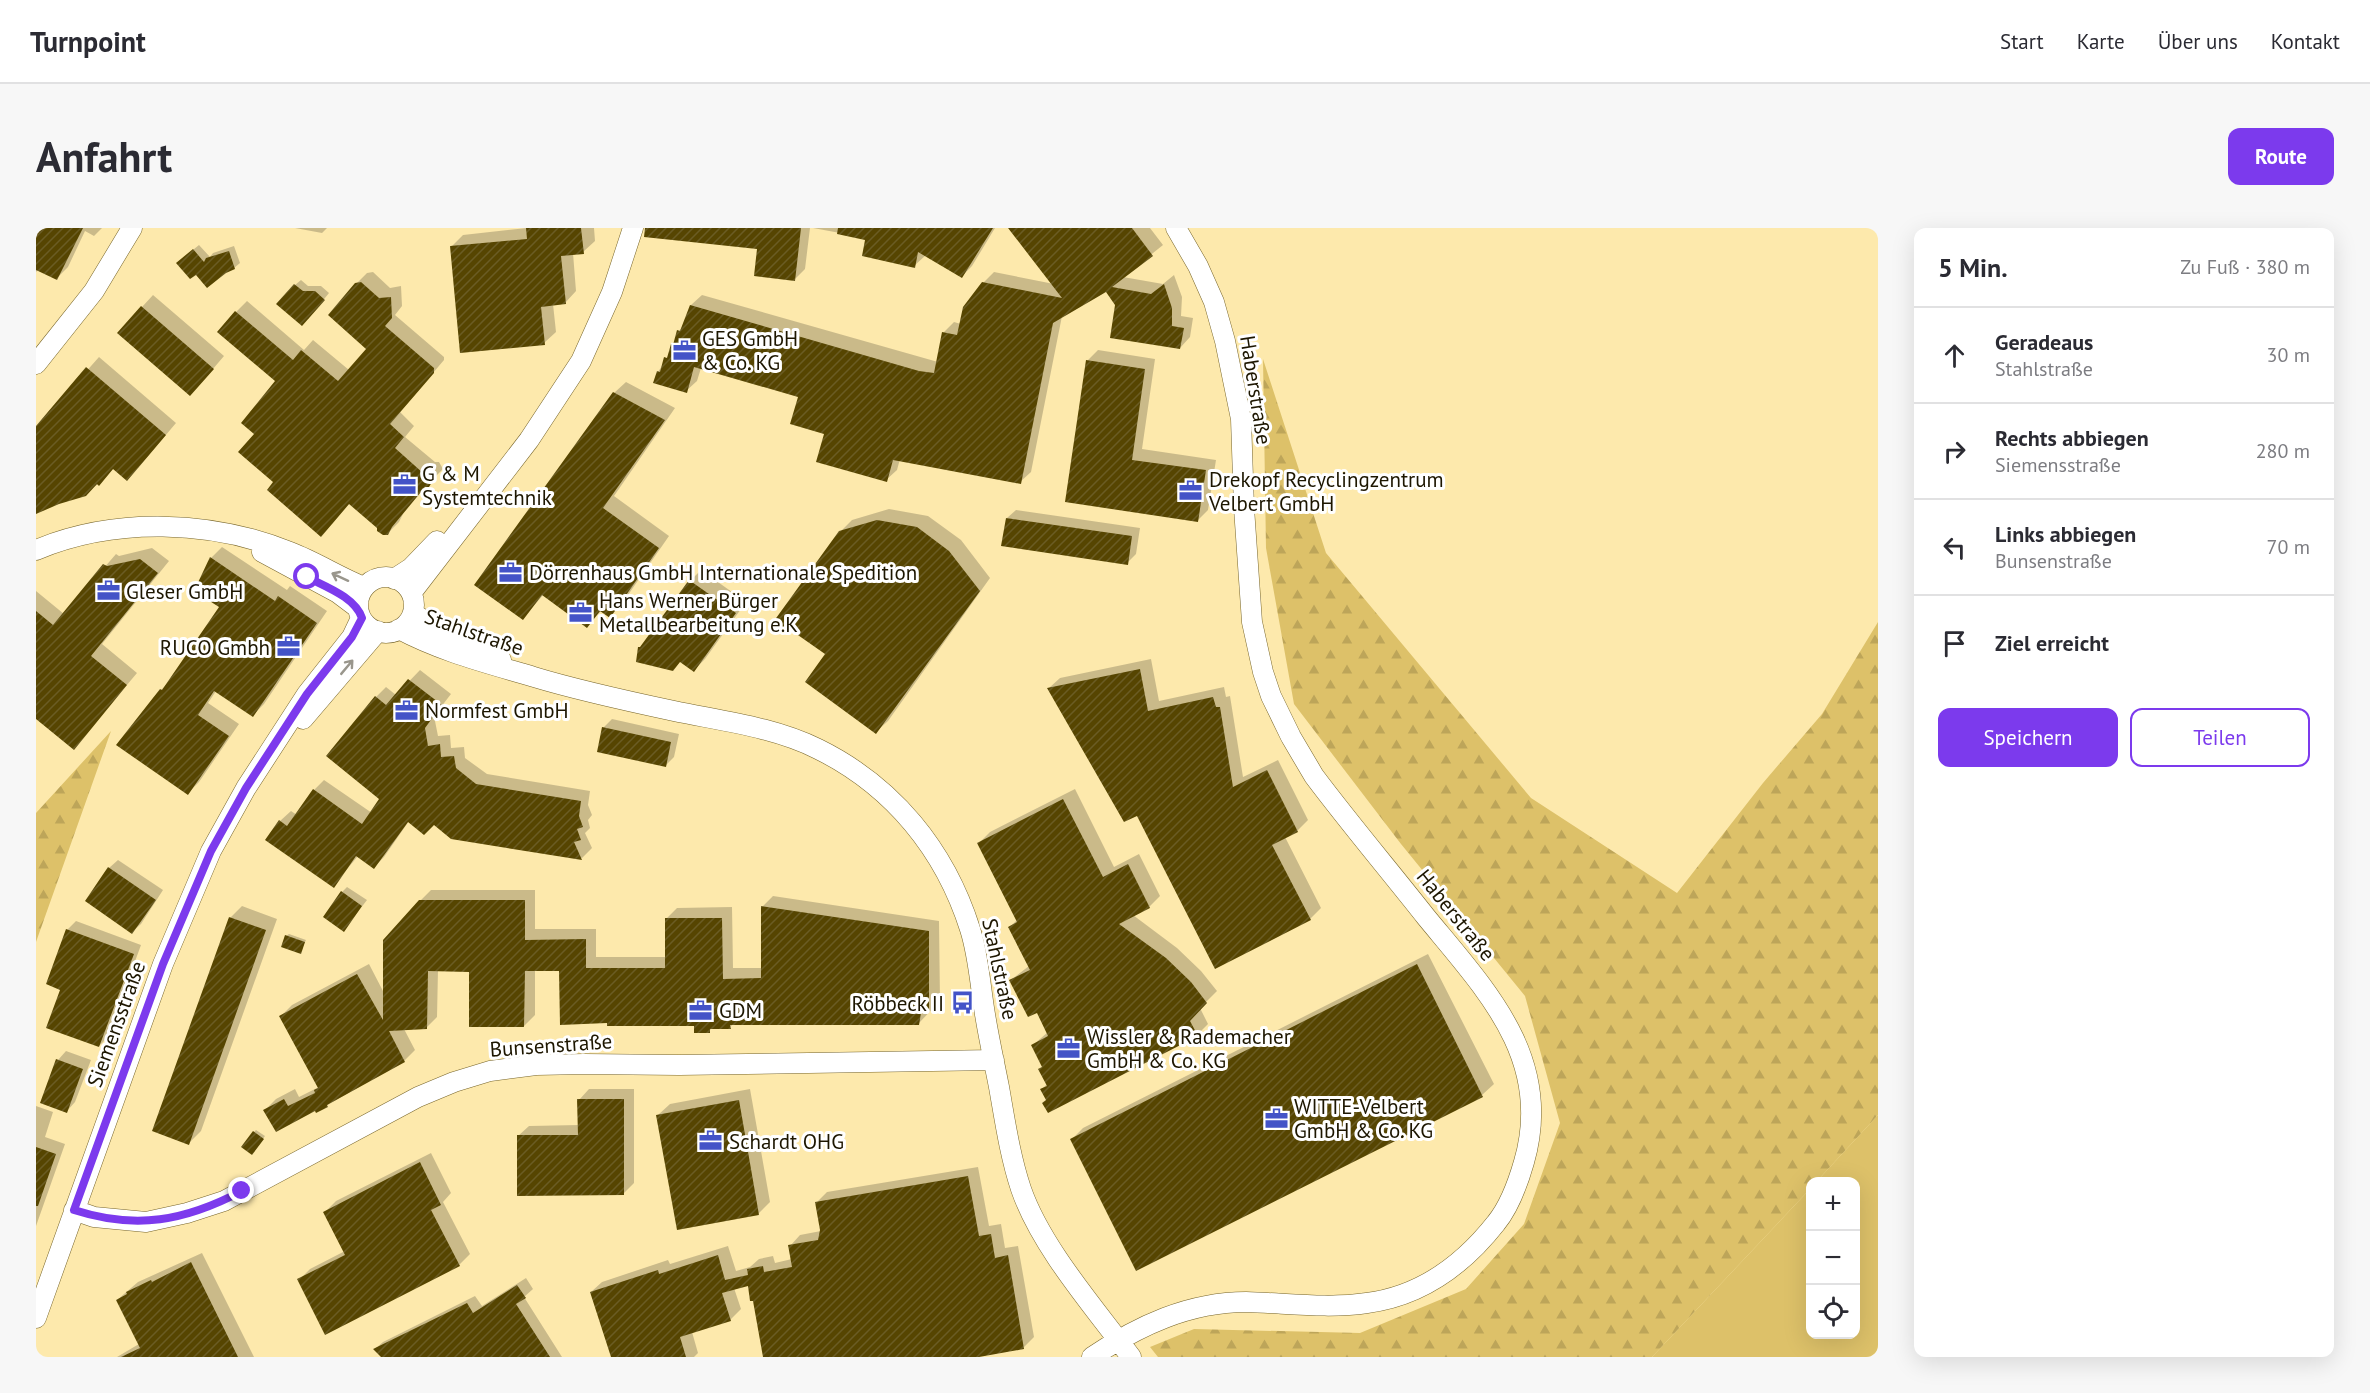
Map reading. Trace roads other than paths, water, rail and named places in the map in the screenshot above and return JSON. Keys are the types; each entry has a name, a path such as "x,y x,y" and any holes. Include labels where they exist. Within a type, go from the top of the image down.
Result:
{"street":[{"path":"36,364 94,291 132,228"},
{"path":"412,592 535,431 581,361 612,292 633,228"},
{"name":"Haberstraße","path":"1092,1357 1118,1340 1166,1317 1224,1303 1365,1304 1393,1299 1419,1288 1466,1258 1500,1219 1517,1185 1529,1144 1532,1123 1528,1078 1522,1054 1498,1006 1314,776 1271,696 1252,622 1240,419 1225,341 1214,302 1198,266 1176,228"},
{"path":"394,579 411,568 494,483"},
{"path":"36,550 72,537 124,528 175,526 226,533 290,552 364,587"},
{"path":"226,533 338,593 360,613 368,627 389,633 408,623 413,613 414,602 412,592 404,583 383,577 364,587"},
{"path":"360,613 364,587"},
{"name":"Siemensstraße","path":"36,1318 179,924 211,851 246,788 267,759 307,694 352,637 360,613"},
{"name":"Stahlstraße","path":"413,613 535,678"},
{"name":"Stahlstraße","path":"399,629 446,651 588,693 784,735 818,748 841,761 885,794 920,830 945,869 971,931 1009,1140 1022,1192 1040,1231 1131,1357"},
{"name":"Siemensstraße","path":"267,759 378,631"},
{"name":"Bunsenstraße","path":"74,1210 94,1217 146,1222 187,1213 224,1201 418,1097 454,1082 490,1071 536,1065 702,1065 994,1060"}],"place":[{"name":"GES GmbH & Co. KG","path":"684,350"},
{"name":"G & M Systemtechnik","path":"404,485"},
{"name":"Drekopf Recyclingzentrum Velbert GmbH","path":"1191,491"},
{"name":"Dörrenhaus GmbH Internationale Spedition","path":"511,572"},
{"name":"Gleser GmbH","path":"108,591"},
{"name":"Hans Werner Bürger Metallbearbeitung e.K","path":"581,612"},
{"name":"RUCO Gmbh","path":"288,647"},
{"name":"Normfest GmbH","path":"407,710"},
{"name":"Röbbeck II","path":"962,1003"},
{"name":"GDM","path":"701,1010"},
{"name":"Wissler & Rademacher GmbH & Co. KG","path":"1069,1048"},
{"name":"WITTE-Velbert GmbH & Co. KG","path":"1276,1118"},
{"name":"Schardt OHG","path":"711,1141"}]}
